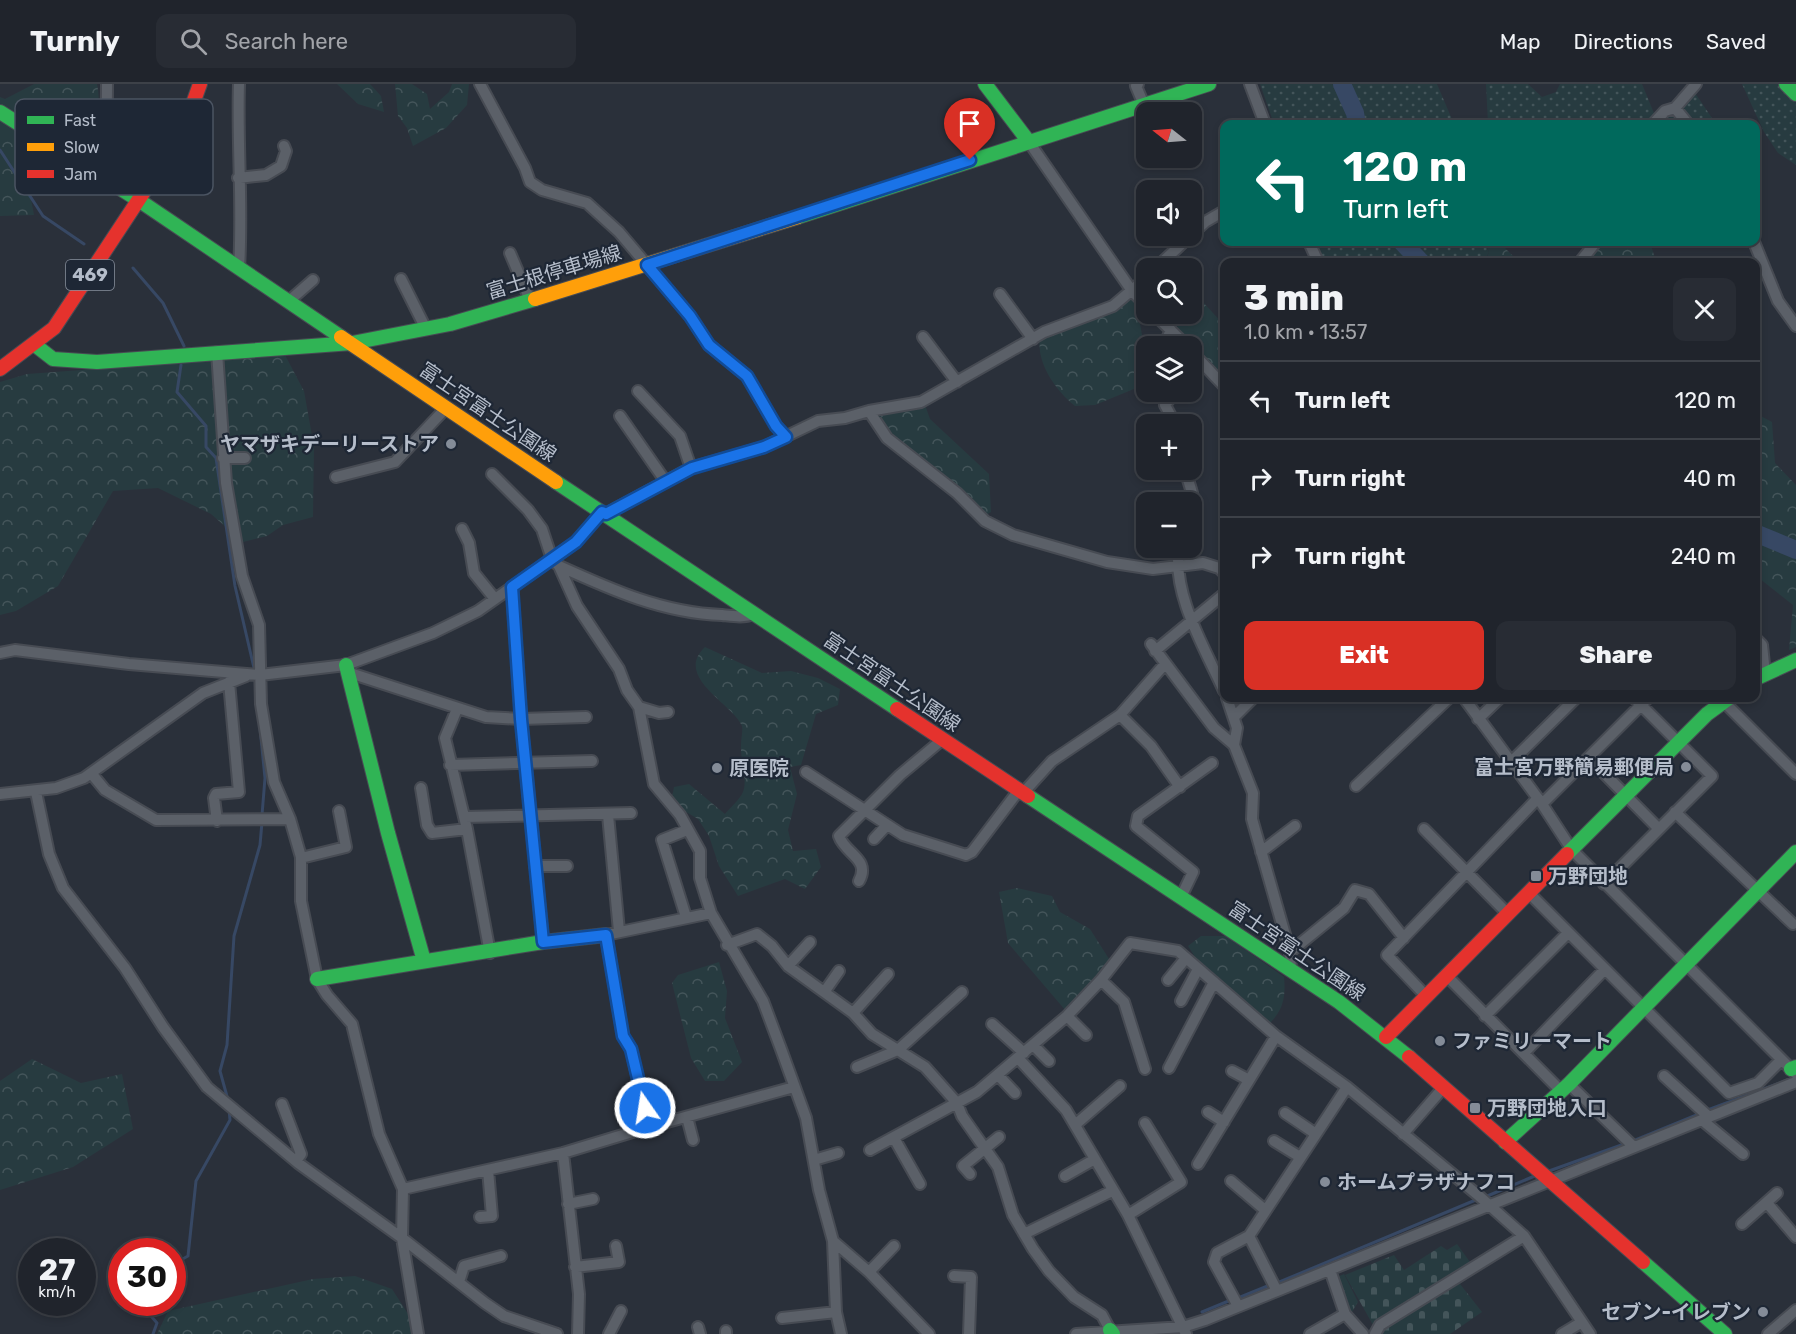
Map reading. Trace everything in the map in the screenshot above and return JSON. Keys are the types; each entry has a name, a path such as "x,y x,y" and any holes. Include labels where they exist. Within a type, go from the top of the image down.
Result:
{"main road":[{"name":"469","path":"195,99 200,84"},
{"path":"985,84 1029,142"},
{"name":"富士根停車場線","path":"1162,102 1209,84"},
{"path":"1785,84 1796,94"},
{"name":"富士根停車場線","path":"35,345 53,359 69,362 351,343 426,329 647,265 1029,142 1136,111"},
{"name":"富士宮富士公園線","path":"0,112 15,121"},
{"name":"富士宮富士公園線","path":"131,195 753,614 1340,1002 1386,1037 1725,1334"},
{"name":"469","path":"0,369 35,345 54,328 144,195"},
{"path":"1766,674 1796,660"},
{"path":"348,669 388,833 424,961"},
{"path":"1386,1037 1528,893 1723,702"},
{"path":"1505,1143 1565,1088 1796,852"},
{"path":"317,979 424,961 490,953 543,942 613,933"}],"street":[{"path":"107,84 108,99"},
{"path":"239,84 238,178 242,227 239,268"},
{"path":"480,84 525,168 530,182 542,190 587,202 619,232 690,316 709,345 747,376 776,426 786,437"},
{"path":"1250,84 1264,120"},
{"path":"1657,120 1665,111 1675,108 1696,84"},
{"path":"1135,85 1149,102"},
{"path":"1675,108 1685,120"},
{"path":"1029,142 1136,295"},
{"path":"238,178 266,175 281,166 286,151 284,146"},
{"path":"1167,258 1205,222 1220,213"},
{"path":"1583,258 1593,246"},
{"path":"1756,246 1778,301 1796,326"},
{"path":"510,253 530,300"},
{"path":"402,279 426,329"},
{"path":"289,301 314,280"},
{"path":"0,653 15,650 129,664 255,675 348,669 478,611 512,587 555,563 604,513 692,468 764,447 818,421 845,418 869,411 921,402 1044,332 1113,306 1136,287"},
{"path":"1000,294 1032,339"},
{"path":"1165,324 1177,336"},
{"path":"1168,336 1171,330"},
{"path":"923,337 957,382"},
{"path":"216,352 223,458 242,576 259,625 255,675 274,782 290,819 301,858 301,901 317,979 327,995 352,1024 379,1134 403,1189 402,1238 418,1334"},
{"path":"1202,363 1220,382"},
{"path":"638,390 680,436 692,468"},
{"path":"336,477 395,462 446,408"},
{"path":"869,411 887,438 957,493 985,521 1013,535 1107,562 1153,569 1177,568 1203,563 1220,569"},
{"path":"620,416 666,482"},
{"path":"223,458 245,458"},
{"path":"492,474 528,510 542,529 555,563 577,606 619,669 627,690 639,707 654,784 680,815 700,851 700,878 711,913 762,1001 806,1118 833,1241 836,1312 841,1334"},
{"path":"462,530 469,543 474,573 495,599"},
{"path":"1178,558 1177,568 1193,619 1220,682"},
{"path":"555,563 612,590 668,609 724,615 753,614"},
{"path":"512,587 521,719 543,942"},
{"path":"1220,597 1153,647 1164,665 1214,728 1234,745 1253,793 1252,819 1290,952 1291,970"},
{"path":"1760,643 1766,674"},
{"path":"807,772 903,835 966,855 972,852 1022,791 1052,761 1120,715 1164,665"},
{"path":"348,669 457,709 486,717 521,719 586,717"},
{"path":"0,794 36,792 56,788 92,772 203,693 229,682 255,675"},
{"path":"217,821 216,794 239,792 229,682"},
{"path":"1229,702 1237,728 1234,745"},
{"path":"1235,716 1250,702"},
{"path":"1356,786 1445,702"},
{"path":"1467,702 1512,761 1572,850 1792,1070"},
{"path":"1478,719 1496,702"},
{"path":"1512,761 1572,702"},
{"path":"1426,996 1387,955 1540,801 1589,758 1639,702"},
{"path":"1604,884 1712,776 1643,702"},
{"path":"1729,702 1796,774"},
{"path":"639,707 659,713 668,712"},
{"path":"457,709 445,738 465,818 490,953"},
{"path":"1120,715 1151,746 1180,787"},
{"path":"859,881 863,875 861,862 839,836 864,809 943,739"},
{"path":"1589,758 1659,829"},
{"path":"450,765 592,761"},
{"path":"1181,897 1192,872 1136,826 1138,816 1212,763"},
{"path":"92,772 105,790 156,820 290,819"},
{"path":"421,788 428,829 432,833 467,830"},
{"path":"36,792 49,854 63,888 125,968 178,1050 207,1087 296,1161 504,1316 557,1334"},
{"path":"301,858 346,847 339,811"},
{"path":"1675,812 1793,924"},
{"path":"465,818 631,813"},
{"path":"608,815 613,933 623,1036 631,1049 649,1127"},
{"path":"874,839 887,825"},
{"path":"1261,852 1295,826"},
{"path":"1424,829 1508,914"},
{"path":"686,917 662,840 687,830"},
{"path":"535,866 567,866"},
{"path":"1290,952 1344,908 1355,890 1370,894 1404,938"},
{"path":"1528,893 1729,1094 1792,1070"},
{"path":"613,933 711,913"},
{"path":"1485,1016 1568,933"},
{"path":"728,945 757,934 772,946 788,966 853,1013 872,1034 925,1067 957,1104 962,1116 986,1147 998,1167 1013,1215 1049,1271 1074,1297 1102,1315 1112,1332"},
{"path":"788,966 810,942"},
{"path":"870,1150 977,1092 1067,1016 1101,980 1130,943 1178,951 1276,1036 1347,1087 1524,1236 1590,1334"},
{"path":"1168,980 1186,958"},
{"path":"1181,1001 1198,969"},
{"path":"1524,1053 1605,969"},
{"path":"825,991 839,971"},
{"path":"853,1013 888,974"},
{"path":"1446,975 1524,1053 1634,1147"},
{"path":"1101,980 1124,1002 1145,1069"},
{"path":"1170,1068 1214,982"},
{"path":"857,1067 898,1050 962,992"},
{"path":"1067,1016 1086,1035"},
{"path":"993,1024 1066,1110 1128,1215 1184,1330"},
{"path":"1198,1164 1276,1036"},
{"path":"1033,1045 1049,1061"},
{"path":"1076,1334 1184,1330 1236,1301 1330,1270 1491,1207 1544,1175 1634,1147 1704,1115 1792,1070"},
{"path":"1232,1071 1249,1080"},
{"path":"998,1075 1015,1093"},
{"path":"1664,1076 1743,1154"},
{"path":"1075,1125 1120,1086"},
{"path":"403,1189 563,1153 794,1087"},
{"path":"1236,1301 1214,1262 1217,1253 1248,1236 1347,1087"},
{"path":"1403,1134 1443,1088"},
{"path":"282,1104 301,1154 296,1161"},
{"path":"1208,1112 1224,1122"},
{"path":"1285,1113 1316,1134"},
{"path":"687,1117 693,1140"},
{"path":"1128,1215 1181,1182 1145,1123"},
{"path":"970,1174 963,1166 999,1137"},
{"path":"894,1138 920,1184"},
{"path":"1274,1141 1300,1157"},
{"path":"563,1153 579,1294 578,1334"},
{"path":"814,1161 838,1153"},
{"path":"1065,1176 1095,1160"},
{"path":"480,1217 492,1216 488,1170"},
{"path":"1231,1181 1265,1210"},
{"path":"1024,1234 1112,1191"},
{"path":"1742,1224 1777,1193"},
{"path":"568,1204 593,1199"},
{"path":"1767,1203 1796,1237"},
{"path":"1248,1236 1275,1287"},
{"path":"1375,1334 1380,1325 1524,1236"},
{"path":"833,1241 868,1272 929,1334"},
{"path":"575,1267 618,1262 616,1246"},
{"path":"868,1272 894,1246"},
{"path":"459,1282 464,1266 501,1256"},
{"path":"1330,1270 1345,1314 1363,1334"},
{"path":"954,1276 971,1277 969,1334"},
{"path":"1768,1334 1796,1310"},
{"path":"609,1334 621,1311"},
{"path":"782,1318 836,1312"},
{"path":"1310,1334 1345,1314"},
{"path":"1562,1334 1582,1322"}],"green space":[{"path":"34,84 97,84 99,99 15,99 15,195 30,195 34,215 0,216 0,97 5,99"},
{"path":"337,84 370,84 381,96 384,112 358,104"},
{"path":"395,84 412,84 427,94 430,109 449,92 452,84 469,84 467,105 446,128 413,146 407,128 398,116"},
{"path":"1260,84 1437,84 1452,120 1273,120"},
{"path":"1486,84 1528,84 1542,97 1556,92 1560,84 1642,84 1656,118 1693,90 1713,120 1488,120"},
{"path":"1742,84 1784,84 1796,98 1796,165 1778,153 1758,120"},
{"path":"1317,246 1486,246 1489,252 1486,258 1322,258"},
{"path":"1487,246 1503,246 1515,258 1487,258 1489,252"},
{"path":"1591,246 1651,246 1655,258 1583,258"},
{"path":"1131,294 1136,309 1136,324 1140,324 1143,336 1136,336 1136,388 1095,405 1075,406 1061,393 1044,367 1040,338"},
{"path":"1202,301 1220,321 1220,375 1202,355 1202,336 1185,336 1174,324 1202,324"},
{"path":"285,355 304,391 314,447 313,517 283,525 267,536 243,542 211,514 158,488 113,491 58,586 16,611 0,615 0,382 27,374"},
{"path":"925,405 930,419 989,474 991,512 984,516 952,482 888,433 877,414"},
{"path":"1760,416 1772,422 1775,463 1796,485 1796,647 1789,650 1793,605 1760,579"},
{"path":"705,647 762,673 791,671 818,678 840,689 838,705 816,714 801,765 790,767 797,794 788,830 793,851 816,849 821,867 805,889 785,879 738,896 719,866 709,836 698,819 671,803 674,787 689,784 725,814 743,792 742,726 700,679 696,669 697,658"},
{"path":"1017,888 1052,896 1060,912 1090,929 1111,962 1066,1011 1008,943 999,892"},
{"path":"1201,936 1226,936 1284,977 1282,1003 1268,1025 1197,960 1188,946"},
{"path":"719,962 727,991 725,1018 742,1062 724,1081 705,1081 691,1058 672,983 678,975"},
{"path":"32,1059 81,1083 122,1074 133,1129 73,1167 0,1190 0,1081"},
{"path":"1457,1244 1475,1269 1460,1284 1482,1312 1450,1334 1378,1334 1345,1275 1394,1255 1404,1270 1441,1246 1447,1250"},
{"path":"1344,1274 1358,1302 1350,1315 1333,1279"},
{"path":"355,1276 392,1289 421,1334 157,1334 166,1316 186,1316 186,1307 313,1279"}],"waterway":[{"path":"1342,84 1356,120"},
{"path":"0,150 15,173"},
{"path":"29,195 43,216 84,244"},
{"path":"1406,246 1417,258"},
{"path":"133,268 163,303 184,346"},
{"path":"181,365 177,392 206,426 206,447 216,458 235,586 254,668 265,778 262,815"},
{"path":"1760,535 1796,550"},
{"path":"228,1100 220,1071 227,1045 234,936 260,845 262,822"},
{"path":"1705,1111 1790,1079"},
{"path":"186,1257 188,1256 196,1181 230,1120 229,1109"},
{"path":"1633,1141 1699,1114"},
{"path":"1549,1171 1627,1143"},
{"path":"1485,1197 1537,1175"},
{"path":"1277,1283 1478,1199"},
{"path":"1238,1298 1270,1285"},
{"path":"1202,1312 1231,1300"},
{"path":"151,1316 157,1323 153,1334"}],"traffic: fast":[{"path":"985,84 1029,142"},
{"path":"798,217 1209,84"},
{"path":"1786,84 1796,94"},
{"path":"0,112 15,122"},
{"path":"131,195 341,337"},
{"path":"35,345 53,359 97,362 352,343 450,324 535,299"},
{"path":"556,482 897,709"},
{"path":"1760,677 1796,660"},
{"path":"346,665 388,833 424,961"},
{"path":"1567,854 1707,714 1724,702"},
{"path":"1028,796 1339,1002 1409,1057"},
{"path":"1505,1142 1569,1084 1796,852"},
{"path":"317,979 543,942 606,935"},
{"path":"1791,1069 1796,1067"},
{"path":"1643,1262 1725,1334"},
{"path":"1110,1330 1113,1334"}],"traffic: slow":[{"path":"535,299 798,217"},
{"path":"341,337 556,482"}],"traffic: jam":[{"path":"195,99 200,84"},
{"path":"0,369 54,328 142,195"},
{"path":"897,709 1028,796"},
{"path":"1386,1037 1567,854"},
{"path":"1409,1057 1643,1262"}],"place":[{"name":"ヤマザキデーリーストア","path":"451,444"},
{"name":"富士宮万野簡易郵便局","path":"1686,767"},
{"name":"原医院","path":"717,768"},
{"name":"万野団地","path":"1536,876"},
{"name":"ファミリーマート","path":"1440,1041"},
{"name":"万野団地入口","path":"1475,1108"},
{"name":"ホームプラザナフコ","path":"1325,1182"},
{"name":"セブン-イレブン","path":"1763,1312"}],"route":[{"path":"645,1108 631,1049 623,1036 606,935 543,942 521,719 512,587 576,542 602,512 606,514 692,468 723,457 764,447 786,437 776,426 747,376 709,345 690,316 647,265 970,160"}]}
